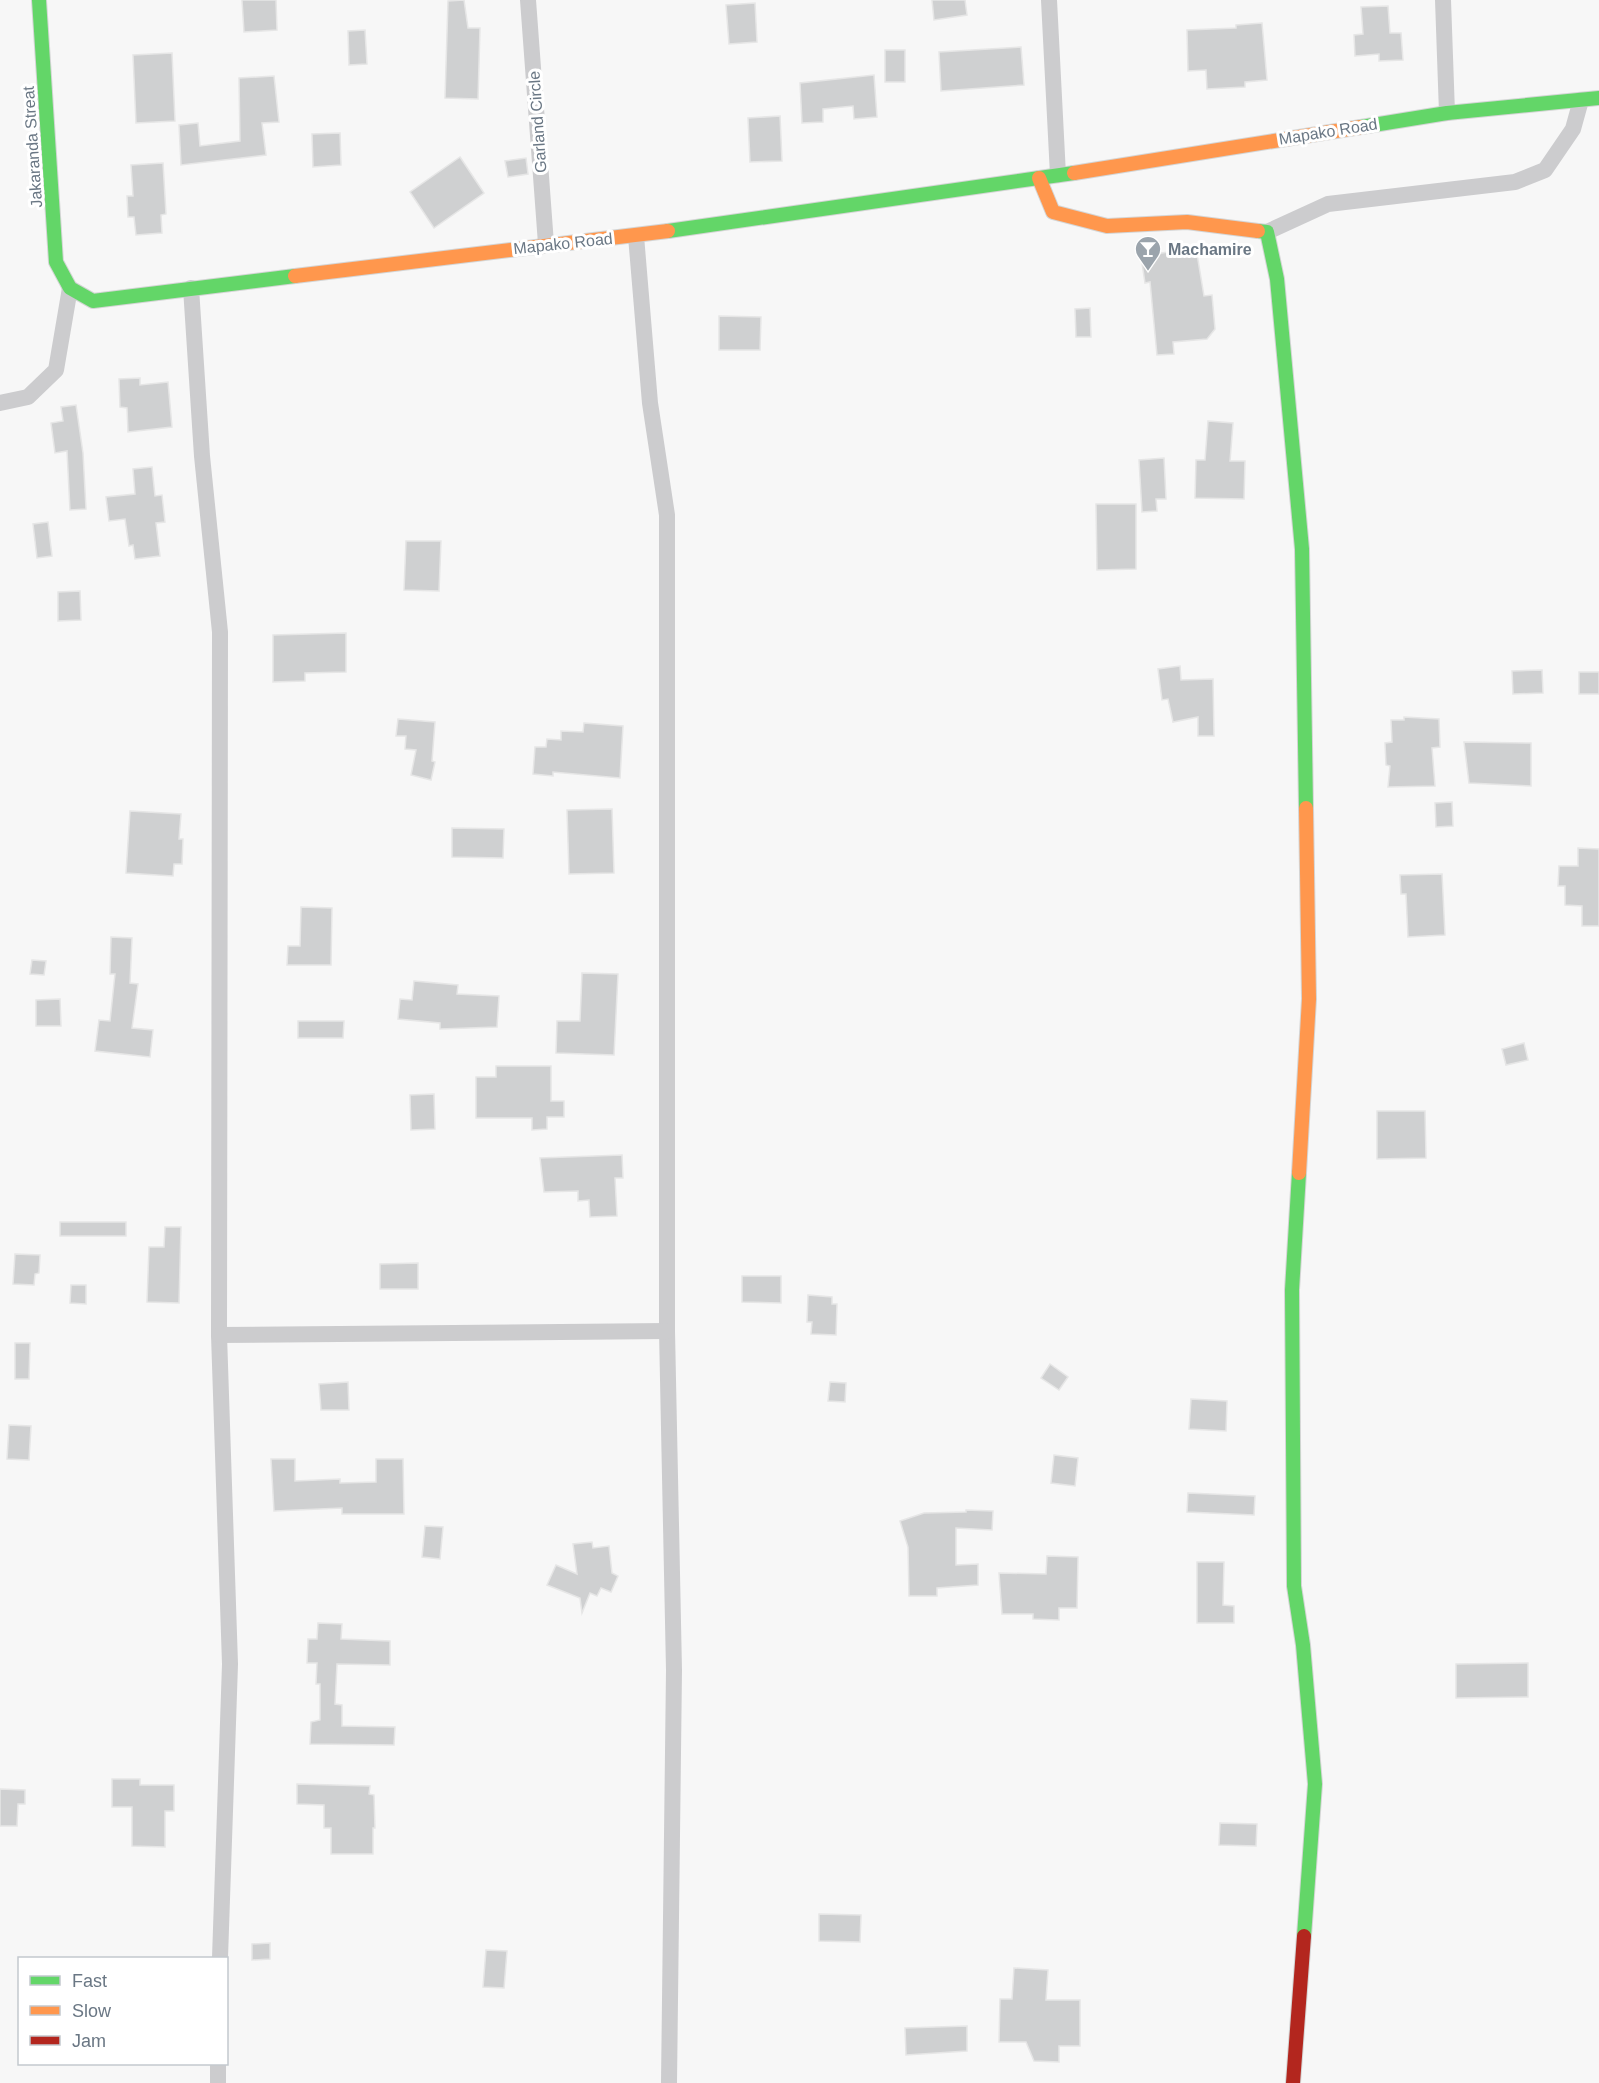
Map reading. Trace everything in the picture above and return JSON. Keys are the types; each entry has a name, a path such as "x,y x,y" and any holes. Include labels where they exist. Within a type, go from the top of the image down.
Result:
{"street":[{"name":"Jakaranda Streat","path":"39,0 56,262 70,288"},
{"name":"Garland Circle","path":"528,0 546,243"},
{"path":"1049,0 1058,175"},
{"path":"1443,0 1447,112"},
{"name":"Mapako Road","path":"70,288 93,301 546,243 636,236 1058,175 1447,112 1599,98"},
{"path":"1039,177 1053,212 1107,226 1187,222 1267,232 1328,204 1515,182 1545,170 1573,129 1581,100"},
{"path":"1267,232 1277,279 1302,549 1309,999 1292,1302 1294,1586 1303,1645 1315,1784 1293,2083"},
{"path":"636,236 650,402 667,514 667,1331 674,1670 669,2083"},
{"path":"0,403 28,397 56,370 70,288"},
{"path":"191,288 202,456 220,633 219,1335 230,1664 220,1957"},
{"path":"219,1335 667,1331"},
{"path":"218,2065 218,2083"}],"building":[{"path":"242,0 276,0 277,30 244,32"},
{"path":"464,0 468,28 480,28 478,99 445,98 448,1"},
{"path":"932,0 965,0 967,15 934,20"},
{"path":"755,3 757,42 729,44 726,5"},
{"path":"1388,6 1390,33 1401,33 1403,60 1379,61 1379,54 1355,56 1354,35 1363,34 1361,7"},
{"path":"1262,23 1267,80 1245,82 1245,87 1207,89 1206,70 1188,71 1187,30 1236,28 1236,25"},
{"path":"365,30 367,64 349,65 348,31"},
{"path":"1021,47 1024,85 941,91 939,52"},
{"path":"885,50 905,50 905,82 885,82"},
{"path":"172,53 175,121 136,123 133,55"},
{"path":"874,75 877,117 854,119 853,106 823,109 823,122 802,123 800,83"},
{"path":"274,76 279,122 262,123 266,155 181,165 179,125 198,123 200,146 240,141 239,78"},
{"path":"780,116 782,161 750,162 748,118"},
{"path":"340,133 341,165 313,167 312,134"},
{"path":"460,157 484,193 434,228 410,192"},
{"path":"526,158 528,174 508,177 505,161"},
{"path":"163,163 166,214 161,215 162,233 136,235 134,217 128,217 127,196 133,196 131,165"},
{"path":"1196,248 1204,296 1212,295 1215,329 1207,339 1173,342 1174,354 1157,355 1150,282 1145,283 1141,256"},
{"path":"1090,308 1091,337 1076,337 1075,309"},
{"path":"719,316 761,317 760,350 719,350"},
{"path":"140,378 140,385 168,382 172,427 128,432 127,408 120,407 119,379"},
{"path":"76,405 83,453 86,509 70,510 67,451 55,453 51,423 63,421 61,407"},
{"path":"1208,421 1233,423 1230,461 1245,461 1244,499 1195,498 1196,460 1205,460"},
{"path":"1164,458 1166,499 1156,499 1157,511 1142,512 1139,460"},
{"path":"152,467 155,496 162,495 165,522 156,523 160,556 135,559 133,545 129,546 125,519 109,521 106,497 135,494 133,469"},
{"path":"1096,504 1136,504 1136,569 1097,570"},
{"path":"48,522 52,556 37,558 33,524"},
{"path":"406,541 441,541 439,591 404,590"},
{"path":"80,591 81,620 58,621 58,592"},
{"path":"346,633 346,672 305,673 305,681 273,682 273,635"},
{"path":"1180,666 1181,680 1213,679 1214,736 1198,736 1198,717 1173,722 1168,699 1162,700 1158,669"},
{"path":"1542,670 1543,693 1513,694 1512,671"},
{"path":"1579,672 1599,672 1599,694 1579,694"},
{"path":"1404,717 1439,719 1440,747 1432,748 1435,786 1388,787 1390,766 1386,765 1385,743 1392,742 1391,720 1404,720"},
{"path":"398,719 435,722 432,761 435,762 431,780 411,775 416,750 405,749 406,736 396,736"},
{"path":"584,723 623,726 620,778 553,772 553,776 533,774 535,747 546,747 547,739 561,740 561,731 583,732"},
{"path":"1464,742 1531,743 1531,786 1469,783"},
{"path":"1452,802 1453,826 1436,827 1435,803"},
{"path":"612,809 614,873 569,874 567,810"},
{"path":"130,811 181,814 179,839 183,839 182,864 174,864 173,876 126,873"},
{"path":"452,828 504,829 503,858 452,857"},
{"path":"1578,848 1599,849 1599,926 1582,926 1582,906 1565,905 1565,886 1558,886 1559,866 1578,866"},
{"path":"1442,874 1445,935 1408,937 1406,894 1401,894 1400,875"},
{"path":"301,907 332,908 331,965 287,965 288,946 300,946"},
{"path":"111,937 132,938 130,983 138,984 132,1028 153,1030 150,1057 95,1051 99,1020 110,1021 115,974 110,974"},
{"path":"32,960 46,961 44,975 30,974"},
{"path":"582,973 618,974 614,1055 556,1053 557,1021 580,1021"},
{"path":"414,981 458,985 457,994 499,996 497,1027 440,1029 440,1023 398,1019 400,999 412,1000"},
{"path":"60,999 61,1026 36,1026 36,1000"},
{"path":"298,1021 344,1021 343,1038 298,1038"},
{"path":"1524,1043 1528,1060 1506,1065 1502,1049"},
{"path":"496,1066 551,1066 551,1101 564,1101 564,1117 547,1117 547,1129 532,1130 532,1118 476,1118 476,1077 496,1077"},
{"path":"434,1094 435,1129 411,1130 410,1095"},
{"path":"1377,1111 1425,1111 1426,1158 1377,1159"},
{"path":"622,1155 623,1178 615,1178 617,1216 590,1217 589,1200 578,1201 578,1191 544,1192 540,1158"},
{"path":"60,1222 126,1222 126,1236 60,1236"},
{"path":"165,1227 181,1227 179,1303 147,1302 149,1247 164,1247"},
{"path":"15,1254 40,1255 39,1273 35,1274 34,1285 13,1284"},
{"path":"418,1263 418,1289 380,1289 380,1264"},
{"path":"742,1276 781,1276 781,1303 742,1302"},
{"path":"71,1285 86,1285 86,1304 70,1303"},
{"path":"808,1295 832,1297 832,1304 837,1304 836,1335 811,1334 812,1322 807,1322"},
{"path":"15,1343 30,1343 29,1379 15,1379"},
{"path":"1050,1364 1068,1377 1059,1390 1041,1378"},
{"path":"348,1382 349,1410 321,1410 319,1384"},
{"path":"830,1382 846,1383 845,1402 828,1401"},
{"path":"1191,1399 1227,1401 1226,1431 1189,1429"},
{"path":"9,1425 31,1426 29,1460 7,1459"},
{"path":"1054,1455 1078,1458 1075,1486 1051,1483"},
{"path":"271,1459 295,1459 295,1481 340,1479 340,1483 376,1482 376,1459 403,1459 404,1514 342,1514 342,1508 274,1511"},
{"path":"1188,1493 1255,1496 1254,1515 1187,1512"},
{"path":"966,1510 993,1511 992,1530 956,1528 956,1565 978,1564 978,1585 937,1588 937,1596 909,1596 908,1547 900,1521 924,1513 966,1512"},
{"path":"425,1526 443,1527 440,1559 422,1557"},
{"path":"592,1542 593,1548 609,1546 612,1573 618,1576 611,1592 601,1588 597,1596 590,1593 582,1613 580,1598 547,1585 556,1565 577,1574 573,1544"},
{"path":"1047,1556 1078,1557 1077,1608 1059,1608 1059,1620 1033,1619 1033,1614 1002,1614 999,1573 1046,1574"},
{"path":"1197,1562 1224,1562 1223,1605 1234,1606 1234,1623 1197,1623"},
{"path":"318,1623 342,1624 341,1639 390,1641 390,1665 337,1664 335,1704 342,1705 342,1726 395,1727 394,1745 310,1744 311,1722 320,1720 320,1684 316,1684 317,1663 307,1663 308,1639 317,1639"},
{"path":"1528,1663 1528,1697 1456,1698 1456,1664"},
{"path":"112,1779 140,1779 140,1785 174,1785 174,1811 165,1811 165,1847 132,1846 132,1807 112,1807"},
{"path":"297,1784 370,1786 369,1794 374,1795 373,1854 331,1854 331,1828 324,1828 324,1805 297,1804"},
{"path":"0,1789 25,1790 25,1804 18,1804 17,1826 0,1826"},
{"path":"1220,1823 1257,1824 1256,1846 1219,1845"},
{"path":"819,1914 861,1915 860,1942 819,1941"},
{"path":"270,1943 270,1959 252,1960 252,1944"},
{"path":"486,1950 507,1951 504,1988 483,1987"},
{"path":"1014,1968 1048,1970 1046,2000 1080,2000 1080,2046 1059,2046 1059,2062 1034,2061 1026,2042 999,2042 1000,1999 1012,1999"},
{"path":"967,2026 967,2051 906,2055 905,2028"}],"traffic: fast":[{"path":"39,0 56,262 70,288 93,301 295,276"},
{"path":"1361,127 1447,113 1599,98"},
{"path":"668,231 1074,173"},
{"path":"1258,231 1267,232 1277,279 1302,549 1306,808"},
{"path":"1299,1173 1292,1290 1294,1586 1303,1645 1315,1784 1304,1936"}],"traffic: slow":[{"path":"1074,173 1361,127"},
{"path":"1039,178 1053,212 1107,226 1187,222 1258,231"},
{"path":"295,276 668,231"},
{"path":"1299,1173 1309,999 1306,808"}],"traffic: jam":[{"path":"1293,2083 1304,1936"}],"place":[{"name":"Machamire","path":"1148,272"}]}
